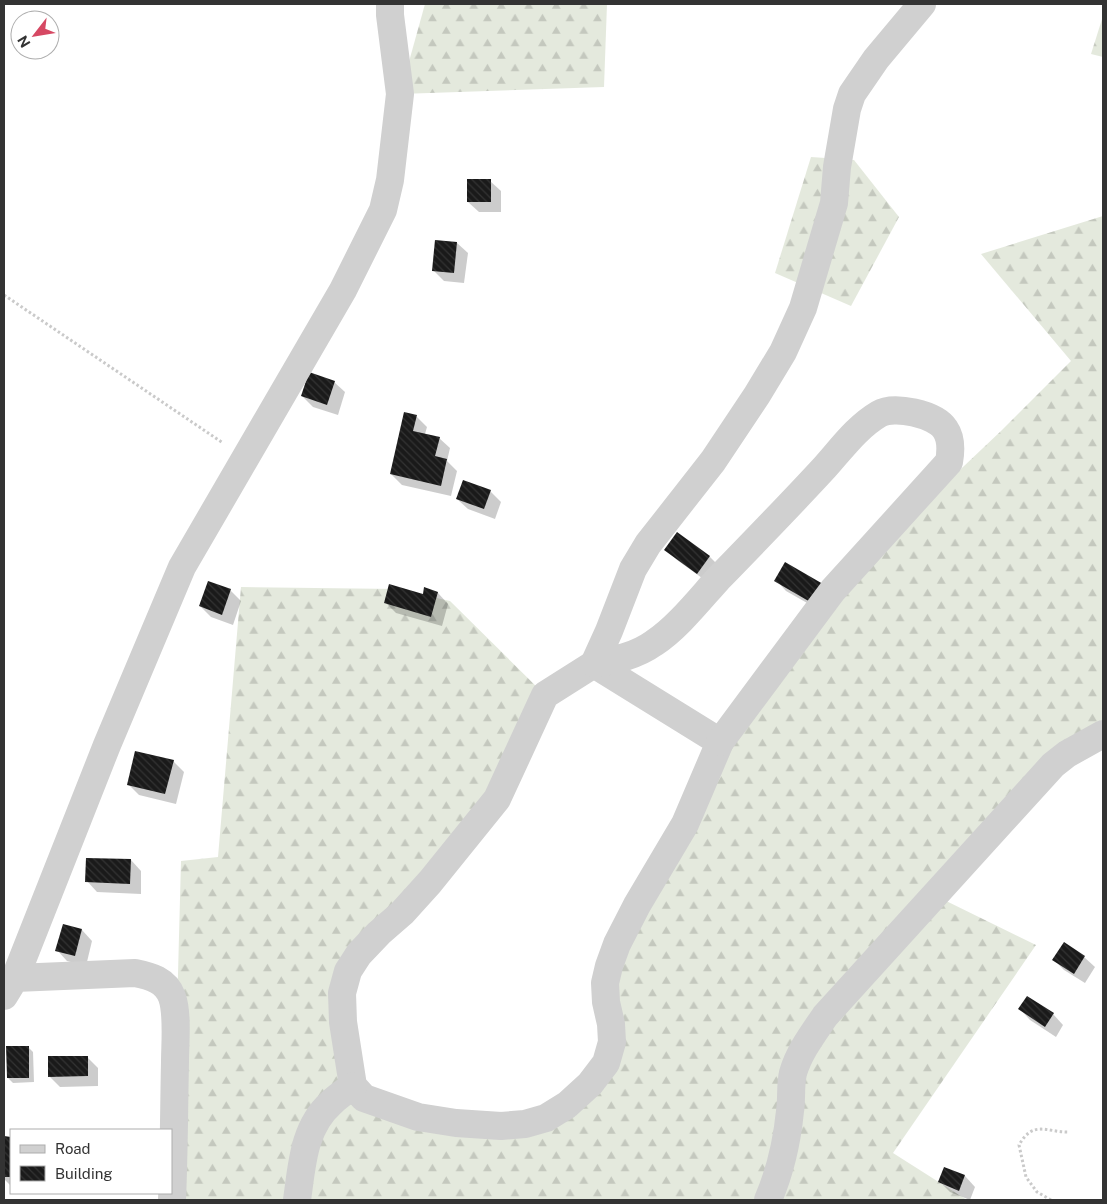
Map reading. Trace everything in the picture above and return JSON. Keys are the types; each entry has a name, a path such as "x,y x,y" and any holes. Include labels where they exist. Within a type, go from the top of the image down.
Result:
{"street":[{"path":"172,1200 175,1031 172,996 163,984 153,976 135,973 9,987 182,567 342,290 382,210 390,180 400,94 390,4"},
{"path":"594,664 638,560 648,544 713,461 783,352 803,308 834,203 837,167 847,109 852,94 876,59 922,4"},
{"path":"899,410 919,413 934,420 945,429 952,449 950,462 833,590 720,742 685,824 641,898 617,944 605,983 612,1042 606,1063 590,1084 567,1105 546,1118 525,1124 501,1126 456,1123 418,1117 364,1098 353,1086 343,1022 342,993 348,972 359,954 402,913 430,882 497,798 545,695 594,664 625,658 654,644 680,620 862,426 881,412 899,410"},
{"path":"594,664 720,742"},
{"path":"768,1200 785,1148 793,1073 804,1048 825,1016 1053,765 1067,754 1103,734"},
{"path":"297,1200 306,1141 314,1123 330,1103 353,1086"}],"path":[{"path":"4,295 171,406 245,458"},
{"path":"1051,1200 1037,1192 1026,1177 1019,1145 1025,1135 1034,1130 1046,1128 1057,1132 1068,1132"}],"green space":[{"path":"425,4 607,4 604,87 400,94"},
{"path":"1103,16 1103,57 1091,54"},
{"path":"811,157 854,160 899,217 851,306 775,273"},
{"path":"1103,216 1103,734 936,896 1036,945 893,1153 967,1200 172,1200 181,861 218,857 241,587 397,589 450,601 545,695 497,799 348,971 353,1085 501,1126 590,1084 606,1002 720,742 833,590 1001,431 1071,361 981,254"}],"building":[{"path":"467,179 491,179 491,202 467,202"},
{"path":"435,240 457,242 454,273 432,271"},
{"path":"309,372 335,381 327,405 301,396"},
{"path":"404,412 417,415 413,431 440,437 435,456 447,459 441,486 390,474"},
{"path":"463,480 491,490 484,509 456,499"},
{"path":"677,532 710,556 697,574 664,550"},
{"path":"785,562 823,584 812,603 774,581"},
{"path":"208,581 231,589 222,615 199,606"},
{"path":"389,584 423,594 424,587 438,592 431,617 384,603"},
{"path":"135,751 174,760 165,794 127,785"},
{"path":"86,858 131,859 130,884 85,882"},
{"path":"63,924 82,929 75,956 55,951"},
{"path":"1064,942 1085,956 1074,974 1052,960"},
{"path":"1027,996 1054,1013 1045,1027 1018,1009"},
{"path":"6,1046 29,1046 29,1078 7,1078"},
{"path":"48,1056 88,1056 88,1076 48,1077"},
{"path":"4,1136 10,1137 10,1177 4,1177"},
{"path":"944,1167 965,1175 959,1191 938,1182"}]}
